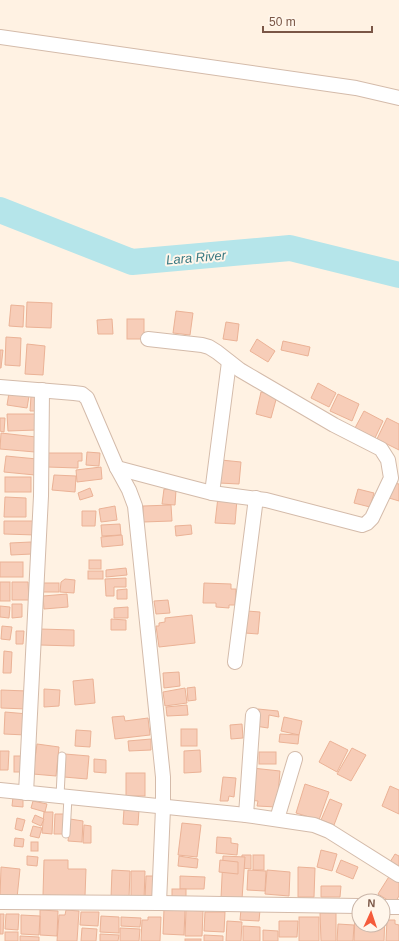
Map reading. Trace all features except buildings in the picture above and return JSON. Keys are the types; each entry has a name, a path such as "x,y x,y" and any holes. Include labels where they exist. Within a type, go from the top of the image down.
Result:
{"street":[{"path":"0,37 356,88 399,98"},
{"path":"117,468 212,492 266,500 362,525 368,523 372,518 391,478 388,460 382,449 334,425 257,380 209,347 202,344 148,339"},
{"path":"212,492 229,362"},
{"path":"0,387 82,394 87,398 135,506 163,776 159,903"},
{"path":"26,793 41,496 42,390"},
{"path":"235,662 256,498"},
{"path":"246,816 253,715"},
{"path":"277,819 295,760"},
{"path":"0,790 277,819 314,825 329,831 399,875"},
{"path":"0,902 351,906"}],"lane":[{"path":"62,756 66,834"}],"waterway":[{"name":"Lara River","path":"0,210 132,262 290,248 399,275"}]}
